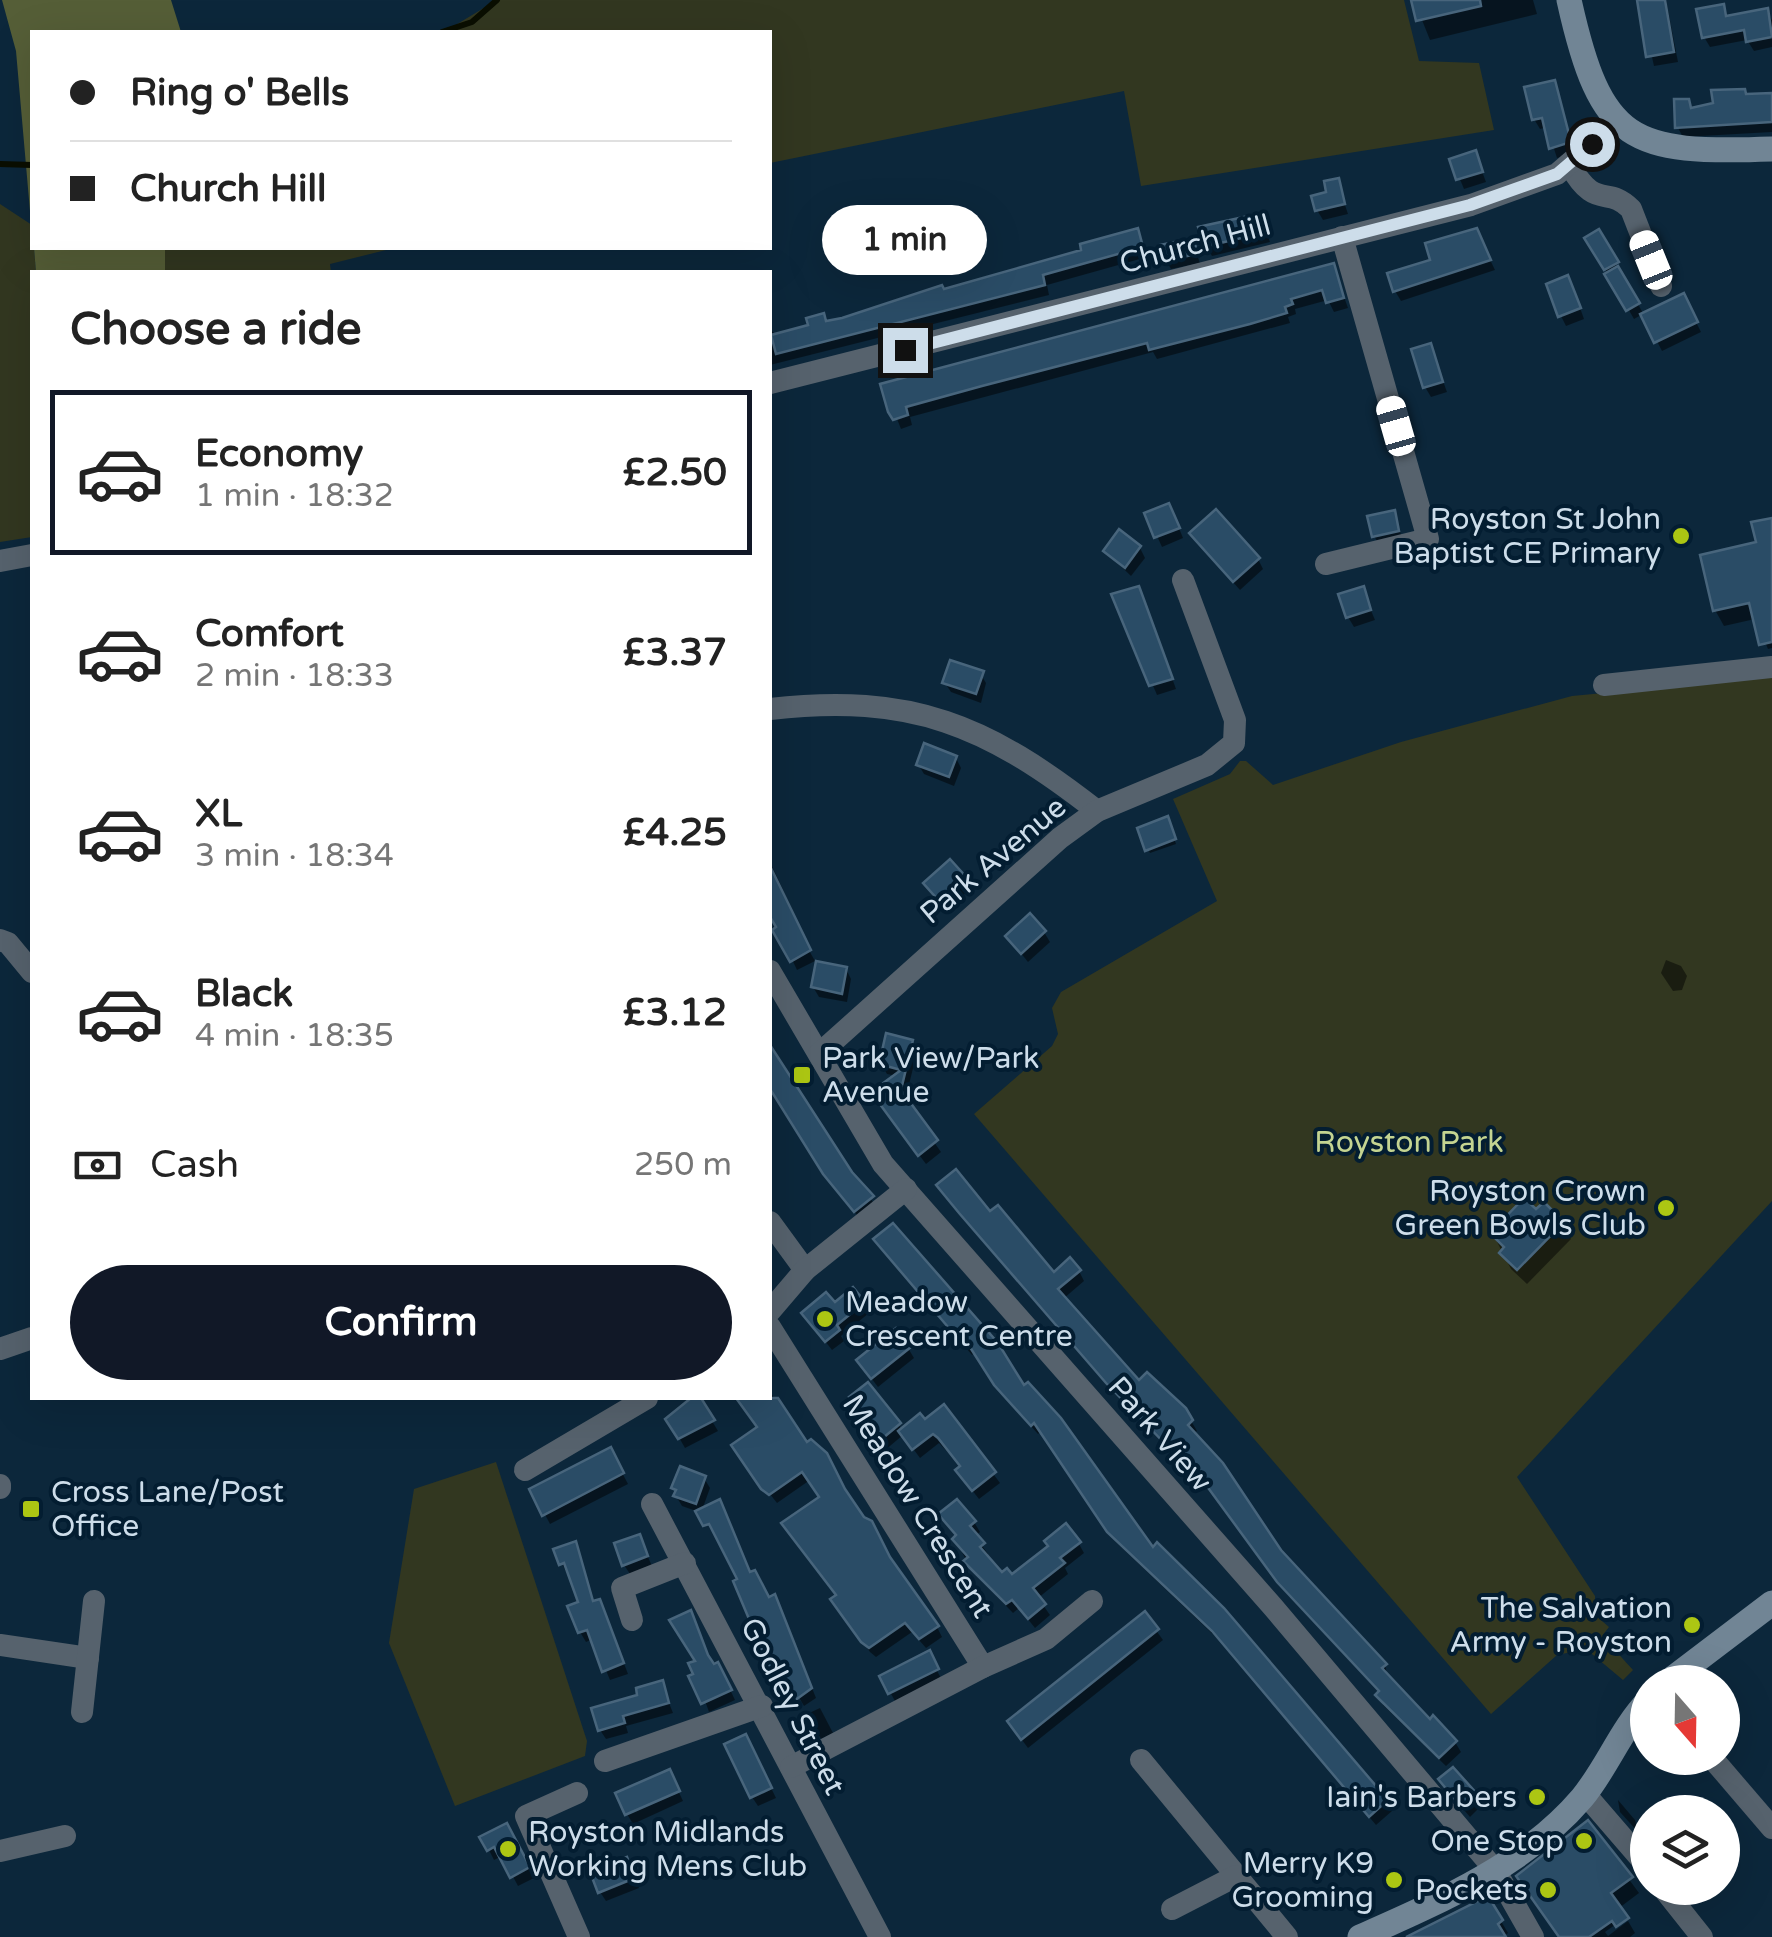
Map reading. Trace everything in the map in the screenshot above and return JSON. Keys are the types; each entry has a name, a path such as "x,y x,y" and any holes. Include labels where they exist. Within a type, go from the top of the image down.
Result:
{"main road":[{"path":"1570,0 1586,68 1616,123 1640,140 1662,148 1772,149"},
{"path":"1691,1665 1772,1604"},
{"path":"1368,1935 1495,1870 1545,1835 1586,1794 1630,1728"}],"street":[{"name":"Church Hill","path":"772,383 1470,205 1557,174 1616,123"},
{"path":"1569,164 1582,187 1596,198 1622,200 1631,209 1661,286"},
{"path":"1326,564 1428,539 1342,236"},
{"path":"0,561 30,555"},
{"name":"Park Avenue","path":"819,1054 990,899 1097,811 1207,765 1234,743 1236,720 1183,580"},
{"path":"1604,685 1772,667"},
{"path":"772,709 823,703 913,710 988,736 1048,772 1097,811"},
{"path":"0,940 8,942 30,970"},
{"name":"Park View","path":"772,974 883,1164 1273,1607 1495,1870 1533,1937"},
{"path":"772,1309 805,1270 906,1190"},
{"path":"772,1225 805,1270"},
{"name":"Meadow Crescent","path":"772,1329 982,1667"},
{"path":"0,1350 30,1339"},
{"path":"524,1470 643,1400"},
{"name":"Godley Street","path":"652,1504 762,1706 880,1937"},
{"path":"632,1620 618,1579 685,1563"},
{"path":"790,1767 982,1667 1046,1640 1092,1601"},
{"path":"82,1712 94,1602"},
{"path":"0,1645 88,1658"},
{"path":"605,1761 762,1706"},
{"path":"1141,1760 1287,1937"},
{"path":"1727,1775 1772,1828"},
{"path":"577,1794 526,1816 579,1937"},
{"path":"1586,1794 1630,1847"},
{"path":"0,1851 65,1836"},
{"path":"1172,1909 1236,1876"},
{"path":"1677,1905 1702,1937"}],"green space":[{"path":"2,0 171,0 180,30 30,30 30,211 16,51"},
{"path":"497,0 1404,0 1419,61 1479,63 1494,130 1141,186 1124,91 772,163 772,30 447,30"},
{"path":"0,204 30,224 30,250 34,250 36,270 30,270 30,537 0,542"},
{"path":"34,250 165,250 165,270 36,270"},
{"path":"165,250 386,250 330,264 331,270 165,270"},
{"name":"Royston Park","path":"1772,677 1772,1201 1517,1477 1595,1596 1595,1615 1609,1627 1602,1636 1630,1667 1630,1673 1623,1680 1586,1649 1557,1655 1491,1714 974,1114 1052,1046 1058,1034 1052,1008 1061,992 1217,901 1173,799 1230,774 1240,761 1246,761 1273,785 1401,742 1572,696"},
{"path":"496,1462 587,1741 585,1756 455,1806 389,1643 414,1489"}],"building":[{"path":"1411,0 1480,0 1481,6 1416,21"},
{"path":"1637,0 1665,0 1674,52 1646,57"},
{"path":"1724,4 1726,16 1768,8 1772,37 1746,42 1744,30 1702,38 1696,9"},
{"path":"1555,80 1571,142 1549,149 1542,118 1532,120 1524,87"},
{"path":"1745,89 1746,94 1772,93 1772,122 1675,128 1674,99 1689,99 1691,108 1713,103 1711,90"},
{"path":"1476,150 1483,172 1456,180 1449,159"},
{"path":"1339,178 1345,204 1315,211 1311,196 1326,192 1324,181"},
{"path":"1262,213 1266,232 1204,247 1198,227"},
{"path":"1138,228 1143,247 1043,275 1045,285 776,354 772,335 808,325 806,318 824,313 826,321 842,318 942,285 944,289 1081,250 1080,244"},
{"path":"1477,228 1491,260 1393,292 1387,273 1430,260 1425,243"},
{"path":"1599,229 1619,262 1604,270 1584,238"},
{"path":"1194,238 1197,254 1163,261 1160,245"},
{"path":"1334,263 1344,298 1326,303 1322,290 1291,299 1293,304 1285,307 1287,313 1250,324 1149,350 1147,343 982,386 906,407 908,415 893,420 888,412 880,384"},
{"path":"1618,266 1640,303 1626,311 1604,274"},
{"path":"1568,275 1581,308 1558,317 1546,284"},
{"path":"1684,293 1698,322 1654,343 1640,314"},
{"path":"1431,343 1443,382 1423,388 1411,349"},
{"path":"1169,503 1180,528 1154,538 1144,513"},
{"path":"1216,509 1260,558 1233,582 1189,533"},
{"path":"1395,510 1399,531 1372,537 1367,516"},
{"path":"1772,518 1772,642 1759,645 1749,603 1713,611 1700,555 1756,542 1751,522"},
{"path":"1119,529 1141,546 1125,568 1103,551"},
{"path":"1139,586 1173,679 1149,686 1111,594"},
{"path":"1364,586 1371,610 1346,618 1338,594"},
{"path":"950,660 984,671 976,694 942,683"},
{"path":"924,743 957,756 949,777 916,765"},
{"path":"1168,816 1176,839 1145,851 1137,828"},
{"path":"950,859 967,878 940,902 923,883"},
{"path":"772,870 811,950 790,962 772,930 776,927 772,920"},
{"path":"1030,913 1046,931 1021,954 1005,936"},
{"path":"816,961 847,967 842,994 811,987"},
{"path":"886,1033 913,1040 901,1090 938,1140 918,1156 871,1092 901,1070 879,1064"},
{"path":"772,1048 852,1172 874,1196 854,1212 823,1174 772,1092"},
{"path":"956,1169 990,1211 998,1205 1054,1272 1070,1257 1081,1270 1058,1289 1139,1380 1147,1372 1186,1408 1193,1420 1188,1425 1223,1463 1281,1550 1387,1664 1382,1668 1430,1719 1433,1715 1457,1741 1439,1758 1375,1695 1379,1691 1277,1582 1209,1489 1106,1383 936,1185"},
{"path":"1524,1198 1536,1209 1544,1202 1564,1222 1517,1270 1499,1253 1504,1247 1490,1233"},
{"path":"893,1223 998,1343 1024,1385 1028,1382 1061,1418 1153,1547 1157,1542 1224,1608 1388,1800 1369,1817 1212,1631 1107,1532 1034,1423 1031,1426 994,1385 968,1344 965,1347 873,1239"},
{"name":"Meadow Crescent Centre","path":"853,1287 865,1302 837,1325 840,1330 825,1342 801,1313 826,1292 835,1302"},
{"path":"896,1328 911,1347 871,1379 856,1360"},
{"path":"868,1382 901,1423 877,1443 860,1421 865,1417 849,1397"},
{"path":"778,1398 807,1442 811,1439 827,1453 845,1489 864,1517 872,1521 890,1557 939,1626 919,1639 905,1623 869,1648 861,1642 830,1599 836,1595 781,1523 819,1497 802,1472 769,1495 731,1445 757,1427 737,1400"},
{"path":"689,1400 702,1400 715,1420 678,1439 665,1419"},
{"path":"944,1404 996,1472 972,1491 955,1470 960,1466 938,1438 933,1434 912,1450 898,1431 920,1413 925,1419"},
{"path":"611,1447 624,1473 542,1516 529,1489"},
{"path":"680,1466 706,1476 696,1504 673,1496 676,1490 671,1488"},
{"path":"720,1499 750,1572 755,1570 769,1597 775,1594 812,1688 797,1699 786,1679 776,1683 733,1581 737,1579 709,1524 703,1526 695,1511"},
{"path":"957,1499 976,1521 970,1526 985,1543 980,1547 1002,1572 1007,1568 1012,1574 1048,1546 1044,1541 1066,1523 1081,1542 1060,1558 1065,1563 1033,1588 1046,1604 1028,1619 1012,1600 1006,1604 963,1561 968,1557 938,1514"},
{"path":"640,1534 648,1556 622,1566 614,1543"},
{"path":"576,1541 593,1601 600,1599 624,1663 602,1672 587,1630 578,1633 567,1606 578,1602 564,1563 559,1565 553,1549"},
{"path":"691,1610 708,1655 714,1664 718,1662 732,1690 701,1704 688,1676 693,1674 688,1663 695,1661 669,1620"},
{"path":"1145,1611 1159,1629 1021,1740 1007,1721"},
{"path":"930,1650 939,1669 888,1694 879,1676"},
{"path":"663,1680 669,1703 623,1716 625,1723 598,1731 591,1708 637,1695 636,1688"},
{"path":"746,1734 772,1788 750,1798 724,1744"},
{"path":"1453,1767 1478,1795 1463,1809 1438,1779"},
{"path":"670,1769 680,1791 625,1815 615,1793"},
{"path":"1588,1820 1630,1873 1630,1879 1611,1893 1629,1918 1616,1927 1612,1921 1589,1937 1559,1937 1516,1876"},
{"name":"Royston Midlands Working Mens Club","path":"507,1823 530,1867 510,1878 494,1847 487,1851 479,1837"},
{"path":"627,1857 635,1878 598,1893 590,1872"},
{"path":"1488,1896 1503,1920 1498,1924 1506,1937 1406,1937"}],"waterway":[{"path":"448,30 472,22 497,0"},
{"path":"0,164 30,165"}],"place":[{"name":"Royston St John Baptist CE Primary","path":"1681,536"},
{"name":"Park View/Park Avenue","path":"802,1075"},
{"name":"Royston Crown Green Bowls Club","path":"1666,1208"},
{"name":"Meadow Crescent Centre","path":"825,1319"},
{"name":"Cross Lane/Post Office","path":"31,1509"},
{"name":"The Salvation Army - Royston","path":"1692,1625"},
{"name":"Iain's Barbers","path":"1537,1797"},
{"name":"One Stop","path":"1584,1841"},
{"name":"Royston Midlands Working Mens Club","path":"508,1849"},
{"name":"Merry K9 Grooming","path":"1394,1880"},
{"name":"Pockets","path":"1548,1890"}],"route":[{"path":"905,350 1470,205 1557,174 1592,144"}]}
